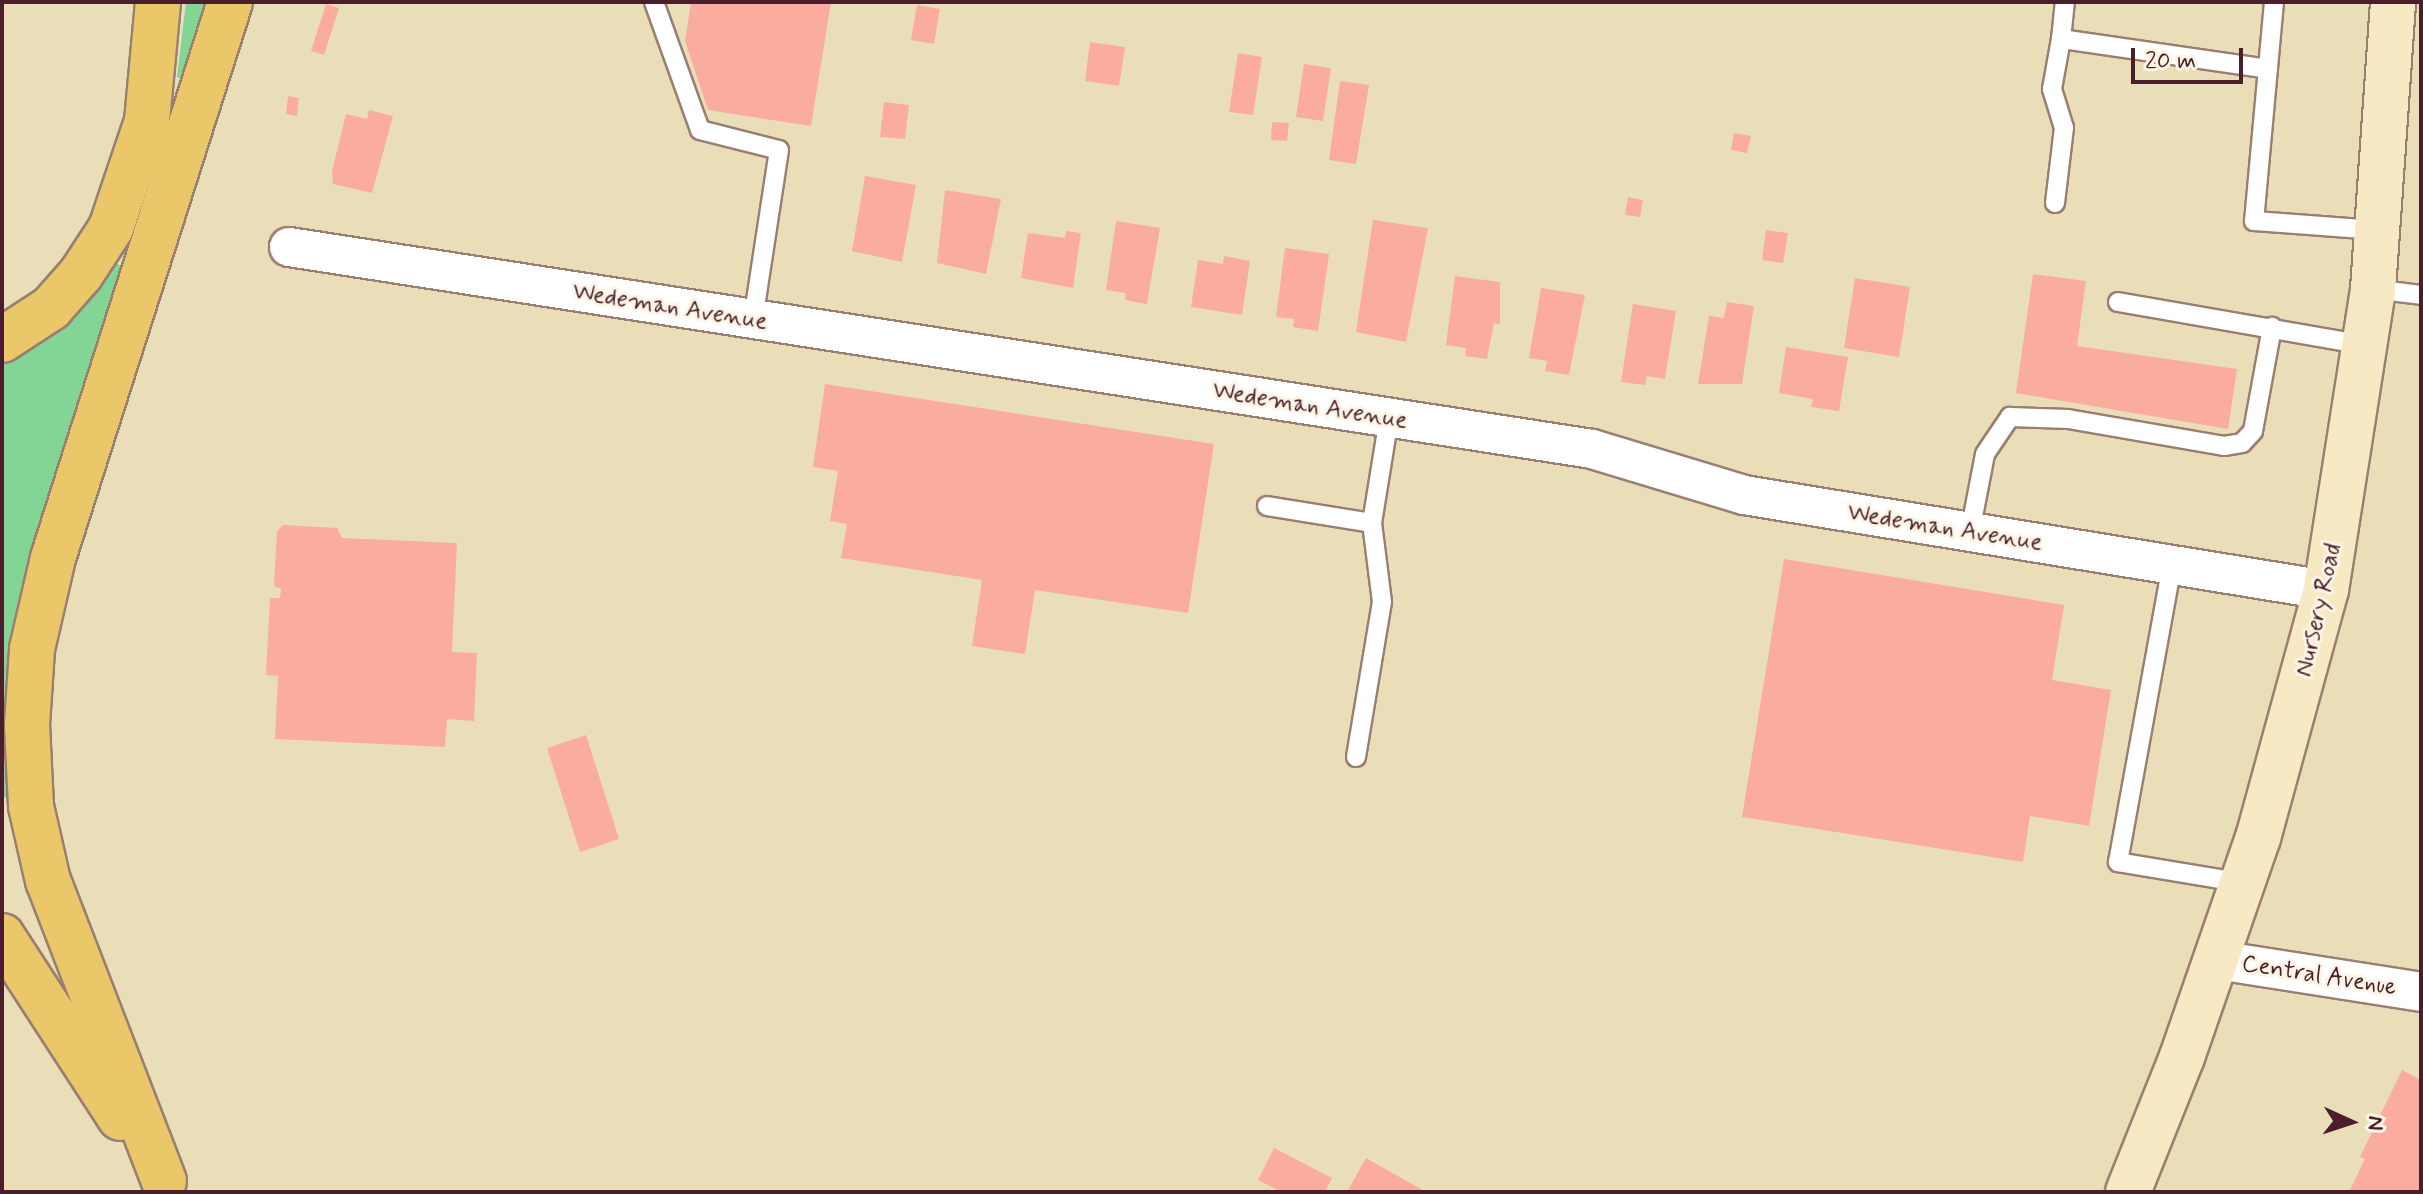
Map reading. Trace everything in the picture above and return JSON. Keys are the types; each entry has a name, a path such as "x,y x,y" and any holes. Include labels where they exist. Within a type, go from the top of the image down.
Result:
{"highway":[{"path":"2,340 51,308 81,274 111,228 147,121 158,2"},
{"path":"168,1186 48,881 31,806 28,710 32,649 53,558 230,2"},
{"path":"2,936 168,1186"}],"main road":[{"name":"Nursery Road","path":"2128,1192 2217,960 2243,883 2294,716 2326,590 2373,289 2393,2"}],"street":[{"name":"Wedeman Avenue","path":"289,247 1592,449 1744,495 2326,590"},
{"name":"Central Avenue","path":"2217,960 2421,992"}],"lane":[{"path":"654,2 700,130 779,150 753,319"},
{"path":"2055,203 2064,128 2052,89 2065,2"},
{"path":"2274,2 2254,221 2377,230"},
{"path":"2061,39 2268,69"},
{"path":"2373,289 2421,295"},
{"path":"2118,302 2365,345"},
{"path":"1970,532 1985,454 2010,417 2068,419 2224,446 2242,443 2253,431 2272,327"},
{"path":"1356,757 1382,602 1372,523 1389,418"},
{"path":"1267,506 1372,523"},
{"path":"2172,565 2118,862 2243,883"}],"green space":[{"path":"186,2 216,2 190,82 177,77"},
{"path":"116,263 129,271 9,796 2,798 2,365 88,303"}],"building":[{"path":"691,2 831,2 811,126 708,110 685,41"},
{"path":"326,4 339,8 324,55 311,51"},
{"path":"917,5 940,9 934,44 911,40"},
{"path":"1090,42 1125,47 1119,86 1085,81"},
{"path":"1238,53 1262,57 1253,115 1229,112"},
{"path":"1304,64 1331,68 1323,121 1296,117"},
{"path":"1340,81 1369,85 1356,164 1329,160"},
{"path":"288,96 299,98 297,116 286,114"},
{"path":"884,102 909,105 905,139 880,137"},
{"path":"369,110 393,116 372,193 333,184 332,171 346,114 367,119"},
{"path":"1272,122 1289,123 1287,141 1271,140"},
{"path":"1734,133 1751,136 1747,153 1731,150"},
{"path":"865,176 916,185 902,262 852,251"},
{"path":"945,190 1001,199 986,274 937,263"},
{"path":"1628,197 1643,200 1640,217 1625,215"},
{"path":"1373,220 1428,228 1406,342 1356,332"},
{"path":"1116,221 1160,228 1147,304 1125,300 1126,293 1106,290"},
{"path":"1766,230 1788,233 1783,263 1762,260"},
{"path":"1066,231 1081,233 1073,288 1021,278 1028,233 1065,238"},
{"path":"1285,248 1329,254 1318,331 1293,327 1294,319 1276,317"},
{"path":"1224,256 1250,261 1242,315 1191,307 1198,260 1223,264"},
{"path":"2033,274 2086,281 2077,346 2237,369 2228,429 2016,393"},
{"path":"1455,276 1500,282 1500,324 1494,323 1487,359 1465,356 1466,348 1446,345"},
{"path":"1855,278 1910,287 1899,357 1844,348"},
{"path":"1541,288 1585,295 1569,375 1545,371 1547,361 1529,358"},
{"path":"1727,302 1754,306 1742,384 1698,384 1709,316 1724,318"},
{"path":"1633,304 1676,311 1665,379 1647,376 1645,385 1621,382"},
{"path":"1786,347 1848,357 1839,411 1811,407 1813,399 1779,393"},
{"path":"825,384 1214,444 1188,613 1035,590 1025,654 972,646 982,580 841,558 847,524 830,521 838,471 813,467"},
{"path":"283,525 337,528 342,538 457,543 452,652 477,653 474,721 447,719 445,747 275,739 278,676 266,675 270,598 280,598 281,589 274,586 277,531"},
{"path":"1784,559 2064,605 2052,680 2111,690 2089,826 2030,816 2023,862 1742,817"},
{"path":"586,735 619,839 580,852 547,748"},
{"path":"2402,1070 2421,1080 2421,1192 2349,1192 2365,1159 2360,1157"},
{"path":"1274,1148 1332,1178 1325,1192 1281,1192 1258,1180"},
{"path":"1366,1158 1426,1192 1347,1192"}]}
